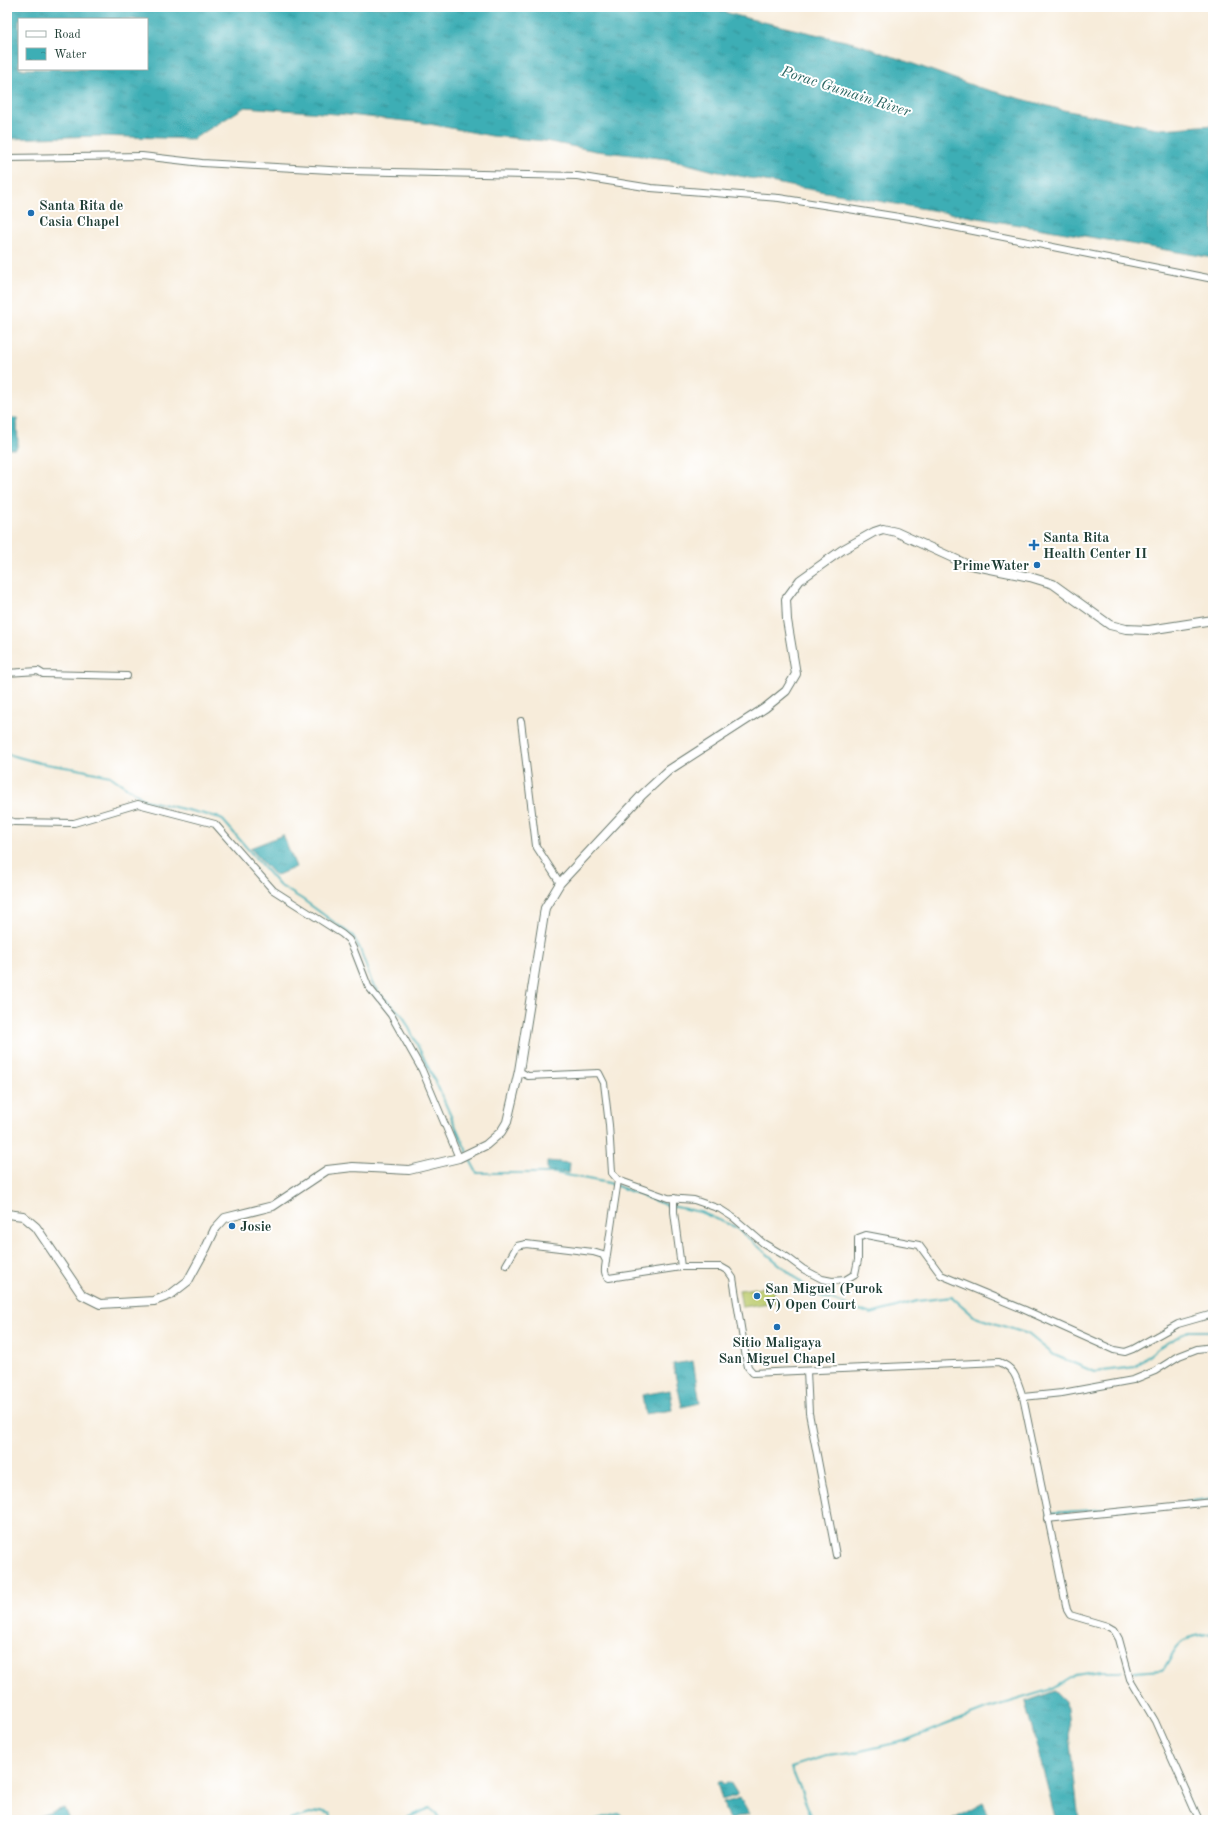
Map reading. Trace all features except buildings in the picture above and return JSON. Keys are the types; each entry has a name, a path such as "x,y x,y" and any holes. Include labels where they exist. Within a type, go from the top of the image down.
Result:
{"street":[{"path":"7,158 142,156 202,163 348,171 578,176 651,188 779,198 918,220 1213,280"},
{"path":"7,1214 23,1216 36,1227 82,1295 100,1304 154,1301 170,1295 188,1281 215,1229 226,1218 274,1206 327,1170 353,1167 409,1170 459,1158 486,1145 501,1132 507,1122 519,1071 545,908 560,883 642,795 668,770 765,708 786,691 796,674 787,620 786,599 800,580 842,550 874,532 883,529 896,532 966,564 1030,577 1053,584 1110,625 1126,629 1150,630 1213,620"},
{"path":"7,673 38,671 43,674 127,676"},
{"path":"521,721 536,846 560,883"},
{"path":"7,820 14,822 74,823 138,804 215,824 273,890 349,940 368,986 391,1015 422,1070 459,1158"},
{"path":"519,1071 528,1076 599,1073 604,1083 609,1125 612,1173 618,1180 674,1201 694,1200 720,1209 734,1218 763,1243 787,1257 803,1269 822,1279 832,1281 845,1280 855,1274 858,1260 859,1236 866,1235 919,1245 941,1275 1025,1310 1114,1350 1125,1352 1178,1324 1213,1314"},
{"path":"618,1180 604,1273 609,1278 681,1267 720,1267 728,1271 733,1278 748,1367 753,1373 999,1362 1008,1365 1013,1372 1023,1397 1067,1610 1070,1615 1107,1626 1114,1630 1119,1639 1130,1680 1155,1721 1199,1820"},
{"path":"674,1201 681,1267"},
{"path":"506,1265 517,1246 526,1244 593,1252 603,1255 606,1261"},
{"path":"1023,1397 1062,1393 1133,1380 1155,1371 1179,1356 1198,1349 1213,1347"},
{"path":"807,1371 809,1413 836,1555"},
{"path":"1047,1519 1213,1502"}],"green space":[{"name":"San Miguel (Purok V) Open Court","path":"773,1286 776,1302 742,1307 739,1290"}],"water":[{"name":"Porac Gumain River","path":"7,7 708,7 742,17 858,44 977,87 1063,110 1162,129 1213,125 1213,258 796,187 714,171 668,159 596,151 545,141 492,136 424,123 349,115 245,107 193,139 98,136 7,139"},
{"path":"7,418 17,418 18,445 16,449 7,449"},
{"path":"283,835 296,867 275,876 250,848"},
{"path":"547,1161 570,1163 569,1173 547,1171"},
{"path":"693,1361 700,1403 682,1407 673,1364"},
{"path":"670,1390 673,1410 645,1414 642,1395"},
{"path":"1055,1691 1065,1701 1079,1820 1056,1820 1025,1702"},
{"path":"721,1781 723,1784 730,1782 738,1795 722,1800 717,1783"},
{"path":"740,1798 749,1814 729,1820 723,1803"},
{"path":"983,1803 988,1813 984,1820 952,1820"},
{"path":"64,1808 69,1820 27,1820"}],"waterway":[{"path":"7,754 40,763 110,776 145,800 221,818 279,885 302,899 353,936 360,949 372,983 378,992 403,1016 437,1085 467,1152"},
{"path":"468,1156 477,1173 555,1173 609,1183 666,1205 700,1212 735,1227 815,1294 871,1314 917,1301 952,1297 975,1317 1028,1334 1054,1355 1095,1372 1135,1367 1158,1348 1188,1331 1213,1331"},
{"path":"1187,1502 1213,1498"},
{"path":"1048,1513 1139,1507"},
{"path":"1134,1672 1163,1670 1181,1642 1193,1637 1213,1633"},
{"path":"813,1820 791,1767 827,1756 852,1753 904,1741 986,1709 1052,1689 1075,1675 1101,1671 1122,1671"},
{"path":"402,1820 430,1808 436,1813 440,1820"},
{"path":"289,1820 321,1811 330,1814 332,1820"},
{"path":"594,1820 619,1813 624,1820"}],"place":[{"name":"Santa Rita de Casia Chapel","path":"31,213"},
{"name":"Santa Rita Health Center II","path":"1034,545"},
{"name":"PrimeWater","path":"1037,565"},
{"name":"Josie","path":"232,1226"},
{"name":"San Miguel (Purok V) Open Court","path":"757,1296"},
{"name":"Sitio Maligaya San Miguel Chapel","path":"777,1327"}]}
